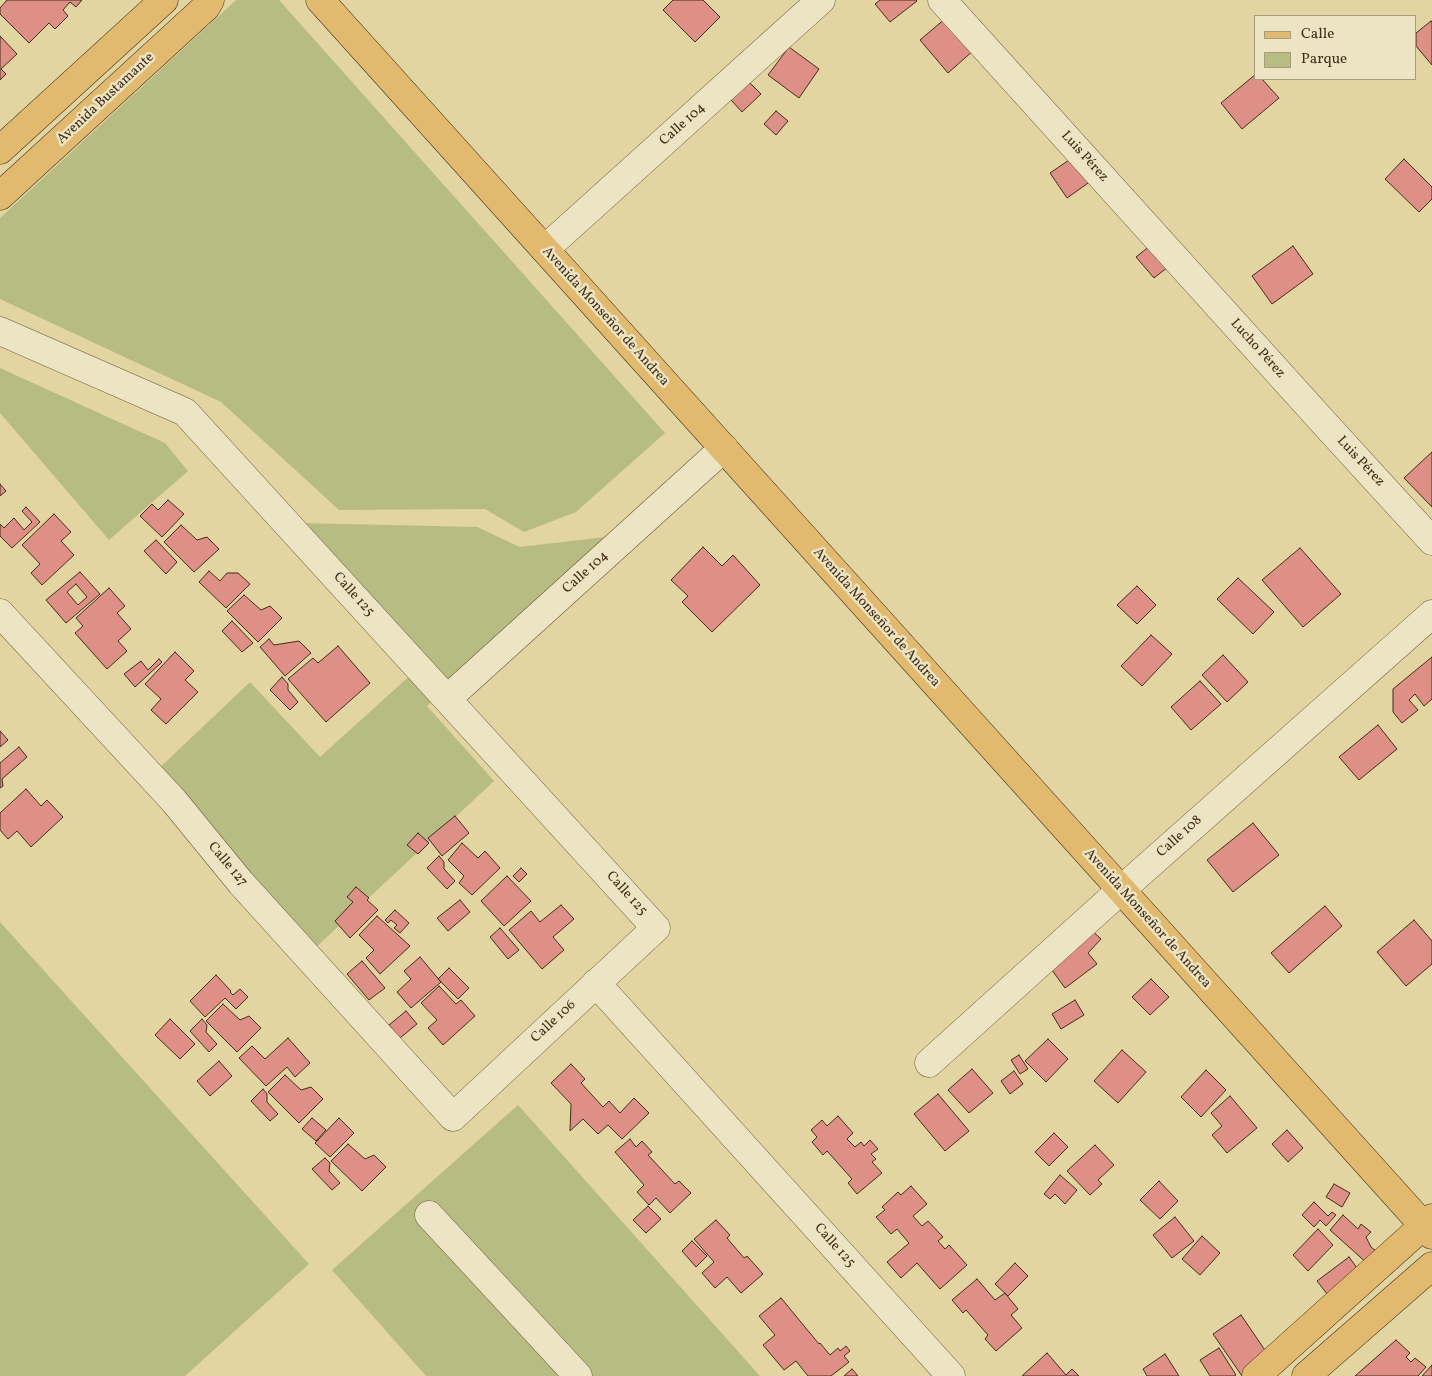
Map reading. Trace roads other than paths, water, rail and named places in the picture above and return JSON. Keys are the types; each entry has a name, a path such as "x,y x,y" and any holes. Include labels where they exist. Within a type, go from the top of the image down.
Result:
{"main road":[{"path":"0,150 164,0"},
{"name":"Avenida Bustamante","path":"0,196 206,7 210,0"},
{"name":"Avenida Monseñor de Andrea","path":"320,0 1121,890 1429,1226"},
{"path":"1256,1376 1429,1226"},
{"path":"1306,1376 1432,1266"}],"street":[{"name":"Calle 104","path":"545,250 821,0"},
{"name":"Luis Pérez","path":"942,0 1226,314"},
{"name":"Lucho Pérez","path":"1226,314 1288,384"},
{"name":"Calle 125","path":"0,331 185,412 656,928"},
{"name":"Luis Pérez","path":"1288,384 1432,541"},
{"name":"Calle 104","path":"447,698 724,448"},
{"name":"Calle 127","path":"0,612 174,801 241,883 453,1118"},
{"name":"Calle 108","path":"929,1063 1432,614"},
{"name":"Calle 106","path":"453,1118 656,928"},
{"name":"Calle 125","path":"596,984 952,1376"},
{"path":"429,1215 578,1376"}]}
